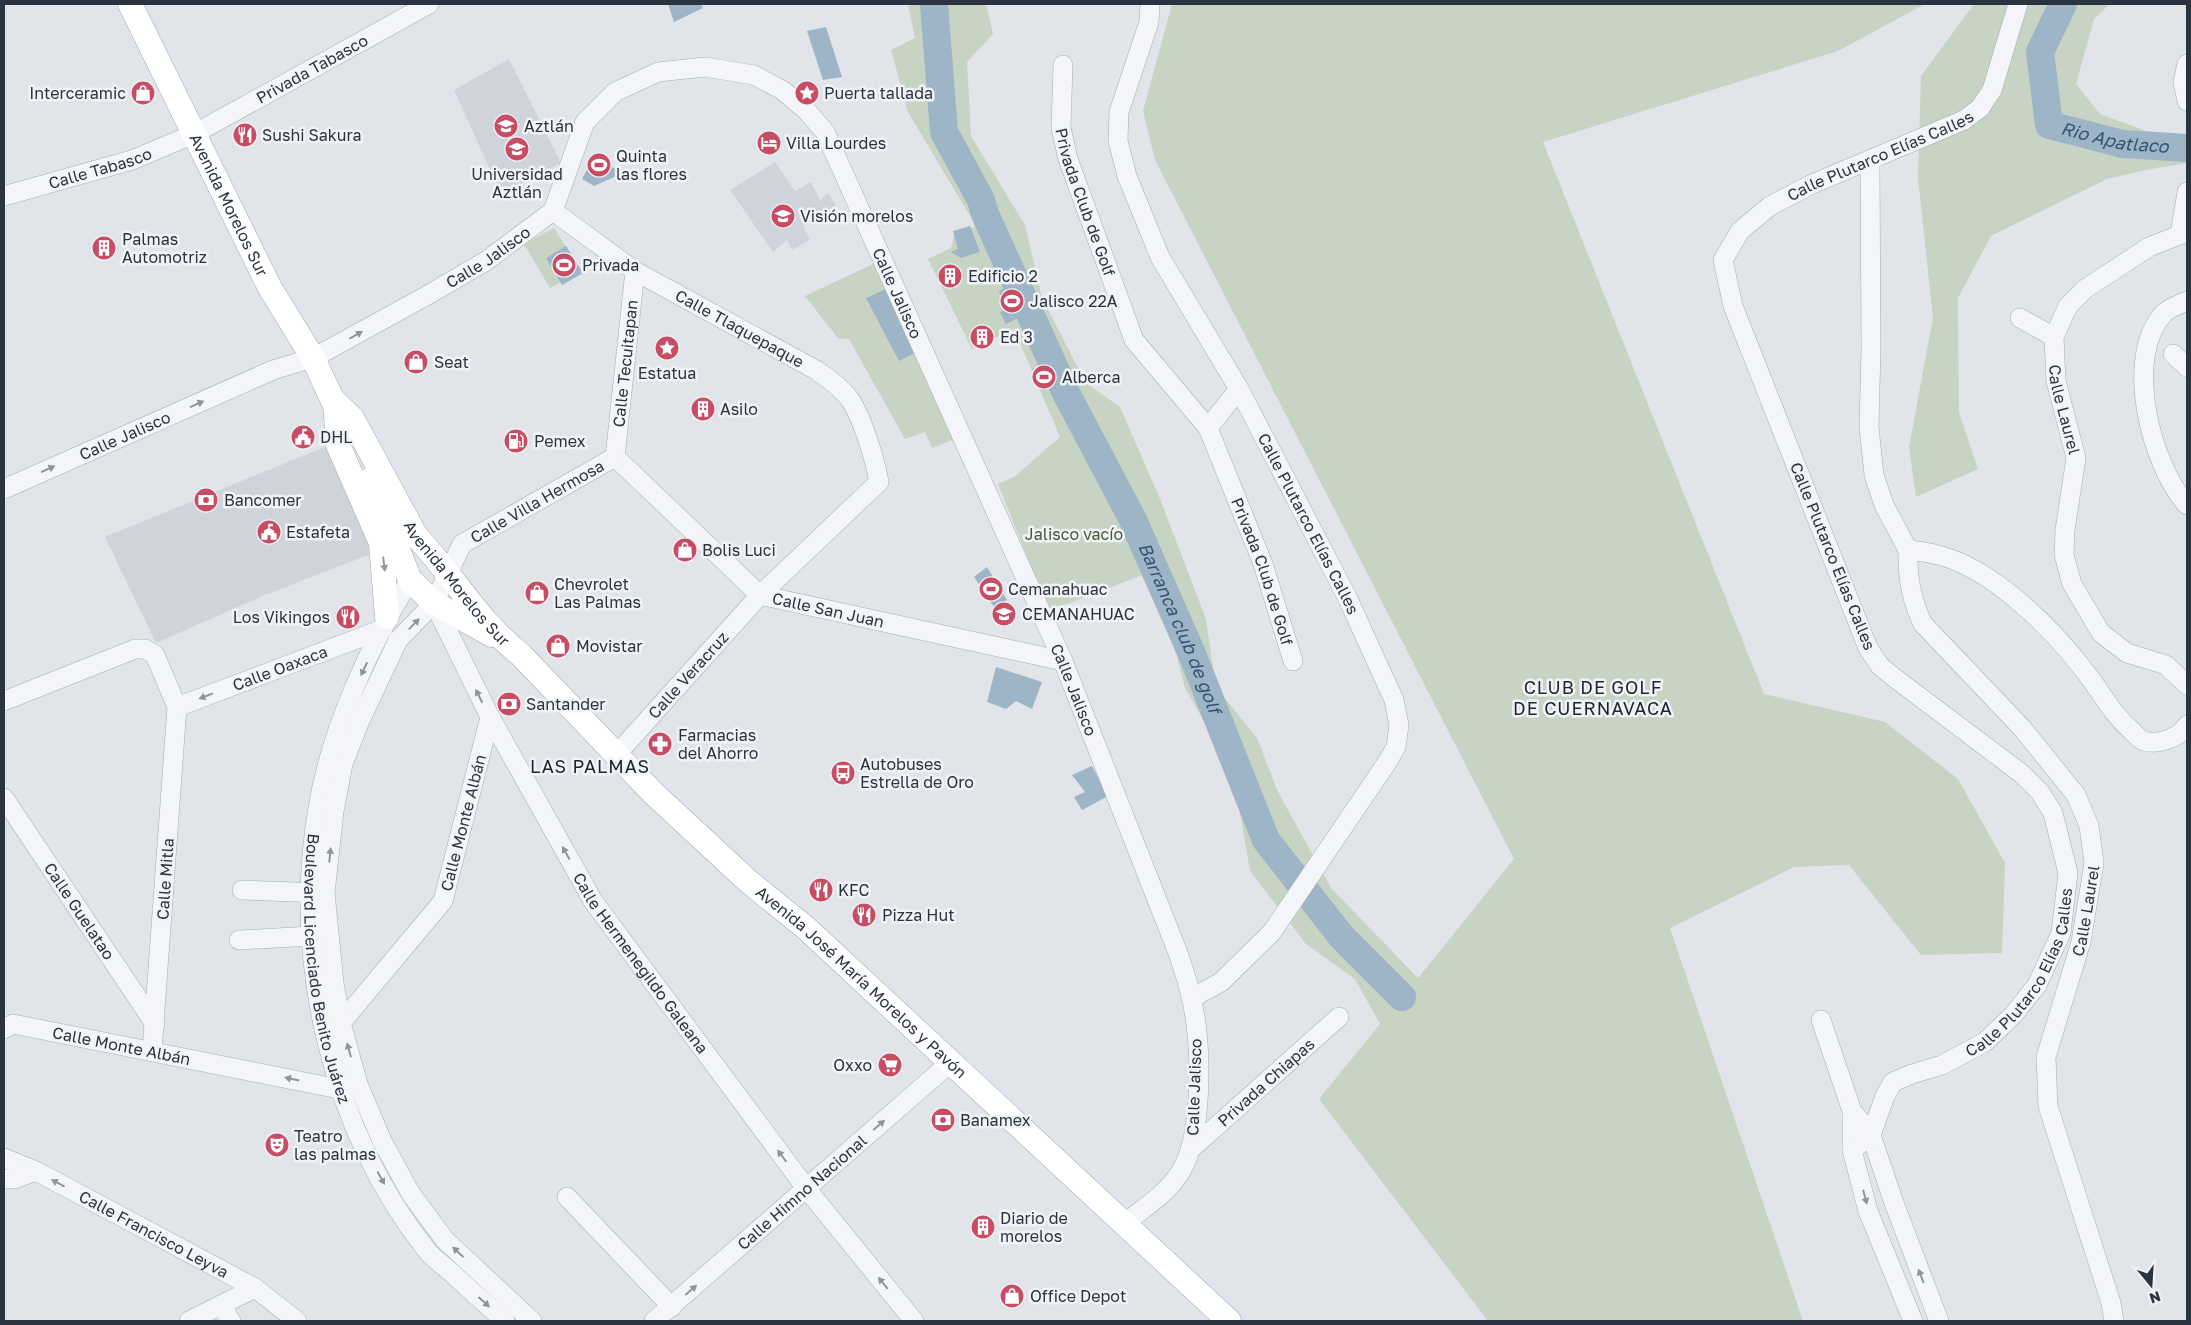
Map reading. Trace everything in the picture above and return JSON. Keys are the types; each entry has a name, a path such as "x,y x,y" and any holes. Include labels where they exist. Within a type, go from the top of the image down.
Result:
{"main road":[{"name":"Avenida Morelos Sur","path":"130,4 270,288 313,358 336,402 410,580 434,603 484,632 499,638"},
{"name":"Avenida Morelos Sur","path":"336,402 352,418 416,536 448,572 499,638"},
{"path":"336,402 338,445 381,543 385,623"},
{"name":"Avenida José María Morelos y Pavón","path":"499,638 520,654 652,793 748,881 806,928 1089,1193 1125,1223 1229,1321"}],"street":[{"name":"Privada Tabasco","path":"194,134 430,4"},
{"name":"Calle Plutarco Elías Calles","path":"1150,4 1149,22 1118,112 1118,141 1127,176 1160,257 1239,389 1348,599 1394,700 1399,724 1396,747 1386,764 1272,932 1222,982 1192,998"},
{"name":"Calle Plutarco Elías Calles","path":"1871,1135 1893,1082 1942,1065 1985,1042 2014,1014 2037,985 2061,933 2068,873 2053,813 2040,792 2022,774 1880,666 1868,648 1733,306 1723,260 1740,231 1770,206 1810,185 1964,120 1980,108 1992,90 2018,4"},
{"path":"2187,64 2183,82 2187,101"},
{"name":"Privada Club de Golf","path":"1063,65 1061,128 1068,159 1134,340 1208,428 1263,564 1293,661"},
{"name":"Calle Jalisco","path":"4,489 273,370 313,358 486,261 553,211 584,122 615,92 658,72 705,67 754,75 782,90 800,105 825,132 1063,661 1178,953 1192,998 1199,1044 1197,1110 1192,1148 1181,1172 1164,1192 1125,1223"},
{"name":"Calle Tabasco","path":"4,196 132,160 194,134"},
{"path":"1870,161 1871,349 1869,427 1874,475 1884,506 1908,550 1936,554 1973,569 2014,596 2056,637 2089,677 2116,718 2143,741 2165,742 2185,729 2187,725"},
{"path":"2184,233 2187,192"},
{"name":"Calle Tlaquepaque","path":"553,211 635,271 816,370 834,383 850,399 874,456 879,482"},
{"name":"Calle Laurel","path":"2184,233 2149,248 2085,289 2068,306 2054,337 2056,381 2076,458 2064,530 2064,555 2072,584 2101,633 2127,653 2166,664 2187,685"},
{"name":"Calle Tecuitapan","path":"615,457 635,271"},
{"path":"2187,301 2164,312 2150,335 2145,366 2146,412 2154,440 2170,480 2187,505"},
{"path":"2020,318 2054,337"},
{"path":"2173,354 2187,367"},
{"path":"1208,428 1239,389"},
{"name":"Calle San Juan","path":"615,457 760,595 1063,661"},
{"name":"Calle Villa Hermosa","path":"448,572 462,544 615,457"},
{"name":"Calle Veracruz","path":"616,755 760,595 879,482"},
{"name":"Calle Laurel","path":"1908,550 1907,577 1914,607 1923,624 1951,657 2022,728 2076,795 2089,826 2094,863 2081,942 2046,1057 2048,1106 2111,1303 2114,1321"},
{"path":"434,603 448,572"},
{"name":"Boulevard Licenciado Benito Juárez","path":"410,580 385,623 342,718 329,759 318,808 317,892 341,1023 358,1084 382,1141 411,1194 445,1240 532,1321"},
{"name":"Boulevard Licenciado Benito Juárez","path":"434,603 398,640 358,723 343,764 317,892 311,936 316,984 339,1089 362,1146 394,1202 429,1253 505,1321"},
{"name":"Calle Hermenegildo Galeana","path":"434,603 490,717 593,901 806,1188 914,1321"},
{"name":"Calle Oaxaca","path":"177,708 385,623"},
{"path":"4,701 135,649 145,649 155,655 177,708"},
{"name":"Calle Mitla","path":"152,1050 177,708"},
{"name":"Calle Monte Albán","path":"327,1038 443,901 490,717"},
{"name":"Calle Guelatao","path":"4,798 155,1024"},
{"path":"242,890 317,892"},
{"path":"239,940 311,936"},
{"name":"Privada Chiapas","path":"1192,1148 1339,1017"},
{"path":"1821,1020 1852,1110 1871,1135 1938,1321"},
{"name":"Calle Monte Albán","path":"7,1021 339,1089 358,1084"},
{"name":"Calle Himno Nacional","path":"654,1321 950,1063"},
{"path":"1852,1110 1852,1150 1868,1211 1913,1321"},
{"path":"1852,1150 1871,1135"},
{"name":"Calle Francisco Leyva","path":"4,1158 36,1171 254,1288 297,1321"},
{"path":"4,1179 14,1179 36,1171"},
{"path":"567,1197 672,1306"},
{"path":"189,1321 254,1288"},
{"path":"221,1305 231,1321"}],"shaded area":[{"name":"Aztlán","path":"509,59 561,163 501,194 454,90"},
{"name":"Visión morelos","path":"775,162 795,191 811,182 820,200 828,193 836,205 803,226 810,240 792,250 787,240 773,252 730,190"},
{"path":"327,446 376,552 265,595 156,643 105,537"}],"green space":[{"name":"Jalisco vacío","path":"908,4 986,4 993,34 967,62 971,136 1025,225 1042,298 1086,383 1120,407 1160,499 1206,619 1216,687 1257,738 1278,792 1331,888 1418,978 1514,859 1155,160 1143,111 1172,4 1925,4 1838,51 1543,142 1764,694 1885,722 1958,779 2005,863 2002,953 1921,955 1849,865 1794,867 1670,928 1803,1321 1488,1321 1319,1099 1380,1024 1355,979 1306,944 1250,871 1233,772 1185,688 1156,577 1145,574 1067,604 1048,608 998,484 1014,477 1060,437 1014,329 972,349 928,259 951,248 954,236 976,226 908,112 891,50 915,38"},
{"path":"1974,4 2110,4 2094,19 2076,84 2100,114 2160,136 2187,140 2187,163 2107,179 1991,236 1958,298 1959,412 1978,469 1916,497 1909,447 1933,318 1918,178 1921,76"},
{"path":"554,228 581,271 550,288 524,244"},
{"path":"873,264 960,437 932,448 925,432 905,439 849,339 838,338 805,296"}],"water":[{"path":"668,4 701,4 703,8 674,22"},
{"path":"826,27 842,77 823,80 807,31"},
{"name":"Quinta las flores","path":"594,157 623,173 594,186 582,179"},
{"path":"970,226 980,252 961,258 951,252 958,249 953,231"},
{"name":"Privada","path":"566,246 583,273 562,285 546,258"},
{"name":"Jalisco 22A","path":"1015,282 1028,313 1006,324 1000,312 1006,310 999,291"},
{"path":"886,289 917,352 899,361 866,298"},
{"name":"Alberca","path":"1046,363 1056,385 1043,391 1033,369"},
{"name":"Cemanahuac","path":"987,567 1007,600 994,607 974,577"},
{"path":"996,667 1042,682 1032,709 1016,701 1006,709 987,702"},
{"path":"1092,766 1108,796 1082,810 1074,797 1085,792 1072,775"}],"waterway":[{"name":"Barranca club de golf","path":"934,4 944,132 981,200 985,214 1066,393 1133,520 1192,654 1266,840 1341,936 1402,997"},
{"name":"Rio Apatlaco","path":"2063,4 2040,52 2049,125 2123,144 2187,148"}],"place":[{"name":"Interceramic","path":"143,93"},
{"name":"Puerta tallada","path":"807,93"},
{"name":"Aztlán","path":"506,126"},
{"name":"Sushi Sakura","path":"245,135"},
{"name":"Villa Lourdes","path":"769,143"},
{"name":"Universidad Aztlán","path":"517,149"},
{"name":"Quinta las flores","path":"599,165"},
{"name":"Visión morelos","path":"783,216"},
{"name":"Palmas Automotriz","path":"104,248"},
{"name":"Privada","path":"564,265"},
{"name":"Edificio 2","path":"950,276"},
{"name":"Jalisco 22A","path":"1012,301"},
{"name":"Ed 3","path":"982,337"},
{"name":"Estatua","path":"667,348"},
{"name":"Seat","path":"416,362"},
{"name":"Alberca","path":"1044,377"},
{"name":"Asilo","path":"703,409"},
{"name":"DHL","path":"303,437"},
{"name":"Pemex","path":"516,441"},
{"name":"Bancomer","path":"206,500"},
{"name":"Estafeta","path":"269,532"},
{"name":"Bolis Luci","path":"685,550"},
{"name":"Cemanahuac","path":"991,589"},
{"name":"Chevrolet Las Palmas","path":"537,593"},
{"name":"CEMANAHUAC","path":"1004,614"},
{"name":"Los Vikingos","path":"348,617"},
{"name":"Movistar","path":"558,646"},
{"name":"Santander","path":"509,704"},
{"name":"Farmacias del Ahorro","path":"660,744"},
{"name":"Autobuses Estrella de Oro","path":"843,773"},
{"name":"KFC","path":"821,890"},
{"name":"Pizza Hut","path":"864,915"},
{"name":"Oxxo","path":"890,1065"},
{"name":"Banamex","path":"943,1120"},
{"name":"Teatro las palmas","path":"277,1145"},
{"name":"Diario de morelos","path":"983,1227"},
{"name":"Office Depot","path":"1012,1296"}],"district":[{"name":"CLUB DE GOLF DE CUERNAVACA","path":"1593,698"},
{"name":"LAS PALMAS","path":"590,767"}]}
